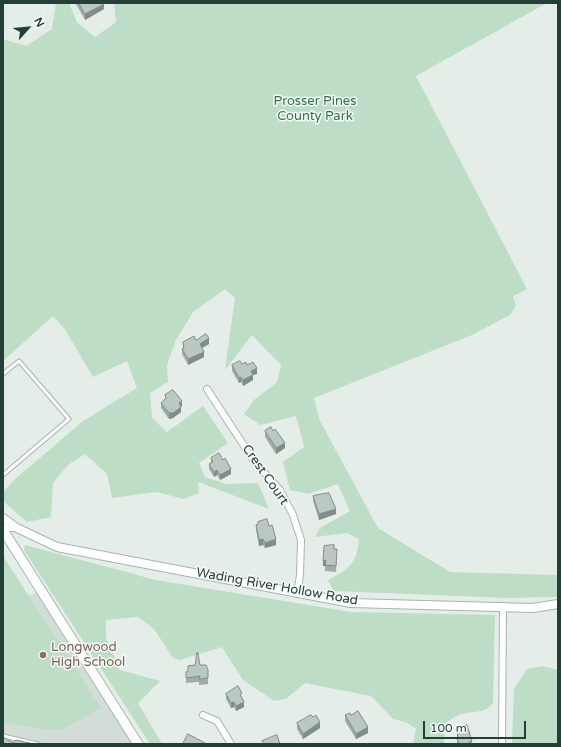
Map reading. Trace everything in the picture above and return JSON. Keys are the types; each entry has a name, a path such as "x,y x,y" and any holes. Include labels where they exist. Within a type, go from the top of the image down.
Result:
{"main road":[{"path":"3,530 138,744"}],"street":[{"name":"Crest Court","path":"207,388 254,461 280,490 293,515 301,540 300,575 297,594"},
{"name":"Wading River Hollow Road","path":"3,518 15,527 57,547 297,594 351,603 532,608 558,604"},
{"path":"3,530 9,526 15,527"},
{"path":"502,744 503,606"},
{"path":"203,714 217,721 231,744"}],"lane":[{"path":"3,374 18,361 70,419 3,475"},
{"path":"3,736 38,744"}],"shaded area":[{"name":"Longwood High School","path":"41,590 137,744 3,744 3,611"}],"green space":[{"name":"Prosser Pines County Park","path":"56,3 69,3 77,22 95,37 116,22 114,3 547,3 416,76 527,289 513,296 516,306 510,315 472,335 314,398 320,421 378,528 450,572 558,575 558,597 506,598 334,591 328,580 351,565 356,554 359,539 347,533 315,537 320,528 350,511 338,484 308,494 290,490 283,462 304,447 296,416 260,425 244,414 254,400 277,382 281,365 252,335 225,370 235,298 225,289 193,312 176,340 167,365 168,382 150,393 152,418 167,432 203,406 228,443 199,463 205,477 227,484 258,483 269,509 198,482 199,493 184,499 156,492 112,498 107,474 85,454 68,465 53,483 51,517 27,522 3,501 3,492 14,480 83,421 137,388 127,361 93,377 64,328 53,316 3,361 3,39 26,46 52,29"},
{"path":"25,545 156,580 351,612 495,615 493,703 490,707 483,711 461,714 444,724 444,744 413,744 416,729 406,722 393,719 371,696 305,683 286,699 274,701 243,680 222,647 180,660 173,658 154,629 138,617 106,620 106,638 120,670 160,681 138,703 162,744 150,744 24,550"},
{"name":"Longwood High School","path":"3,556 101,708 63,729 48,730 3,722"},
{"path":"542,666 558,670 558,744 512,744 514,689 527,669"}],"building":[{"path":"79,3 103,3 104,4 85,14"},
{"path":"206,334 209,338 200,344 204,352 188,359 182,349 184,348 183,342 194,336 196,340"},
{"path":"240,361 242,364 246,362 247,365 253,362 257,368 251,371 253,375 243,380 241,377 239,378 232,365"},
{"path":"173,390 182,401 179,403 181,407 173,413 169,413 161,403 166,398 165,395"},
{"path":"271,427 273,431 275,429 285,443 276,448 265,431"},
{"path":"219,453 223,460 225,458 231,469 220,475 217,470 214,472 209,464 213,462 211,458"},
{"path":"329,493 336,509 319,514 313,496"},
{"path":"267,519 269,526 272,525 276,539 265,543 263,539 259,540 256,525 258,522"},
{"path":"334,545 334,549 337,549 336,566 325,565 326,560 323,561 324,546"},
{"path":"197,653 200,665 206,665 208,670 208,678 199,679 200,676 186,678 188,666 195,665"},
{"path":"238,686 242,693 240,694 244,702 236,706 234,702 231,703 226,694"},
{"path":"358,711 368,727 356,734 345,715 350,713 351,715"},
{"path":"311,715 313,717 316,715 320,722 303,734 297,723"},
{"path":"467,725 472,741 469,742 470,744 458,743 457,728"},
{"path":"188,734 205,743 205,744 183,744"},
{"path":"277,735 280,744 264,744 262,741"},
{"path":"3,737 13,743 16,740 34,744 3,744"}],"place":[{"name":"Longwood High School","path":"43,655"}]}
